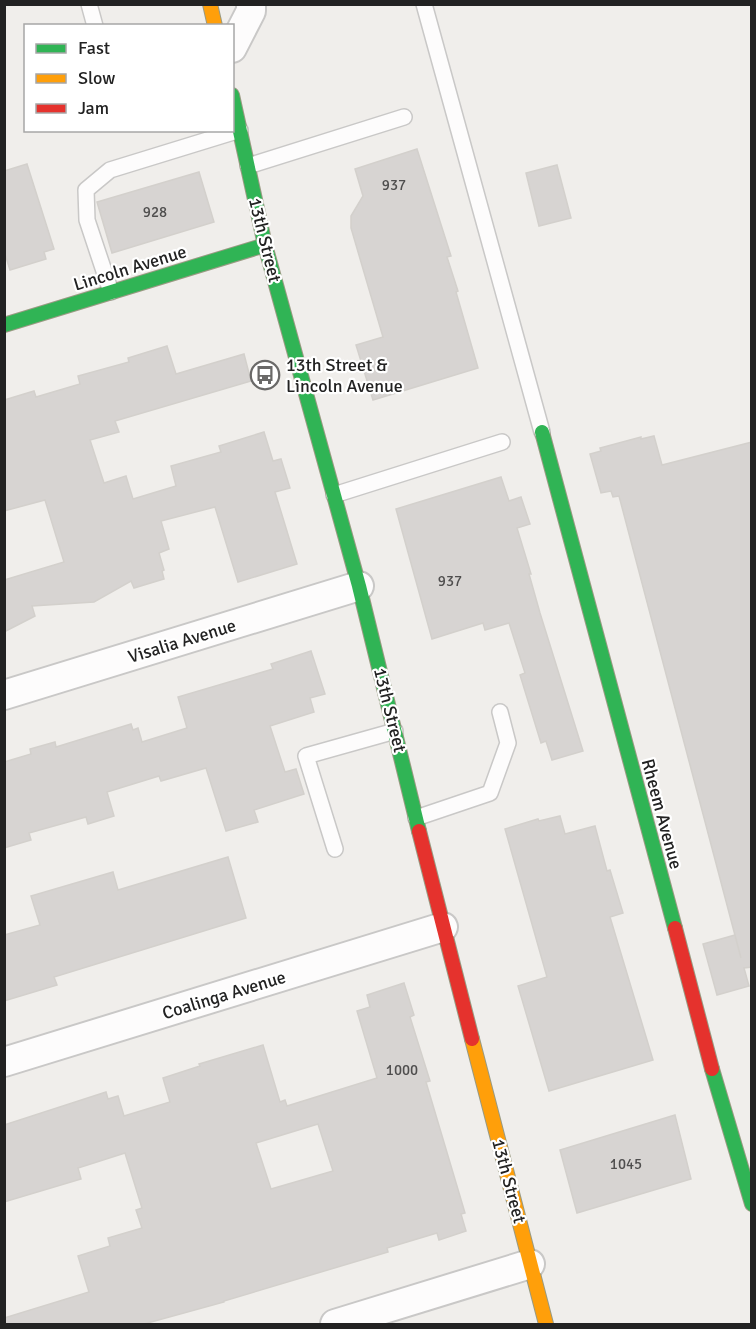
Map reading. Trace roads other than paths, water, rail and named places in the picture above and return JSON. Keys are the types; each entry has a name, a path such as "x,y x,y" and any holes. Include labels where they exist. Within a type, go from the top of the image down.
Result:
{"main road":[{"path":"210,4 215,24"},
{"name":"13th Street","path":"234,104 265,245 359,586 443,927 546,1324"},
{"name":"Lincoln Avenue","path":"4,325 265,245"},
{"name":"Rheem Avenue","path":"542,432 708,1054 752,1204"}],"street":[{"path":"234,44 250,12 251,4"},
{"name":"Visalia Avenue","path":"4,695 359,586"},
{"name":"Coalinga Avenue","path":"4,1062 443,927"},
{"path":"335,1324 530,1264"}],"lane":[{"path":"89,4 94,24"},
{"path":"424,4 542,432"},
{"path":"248,166 404,117"},
{"path":"234,132 240,130"},
{"path":"111,292 87,220 86,190 110,170 234,132"},
{"path":"334,495 502,442"},
{"path":"416,818 490,793 508,743 500,712"},
{"path":"334,849 306,756 395,731"}],"place":[{"name":"13th Street & Lincoln Avenue","path":"265,375"}]}
